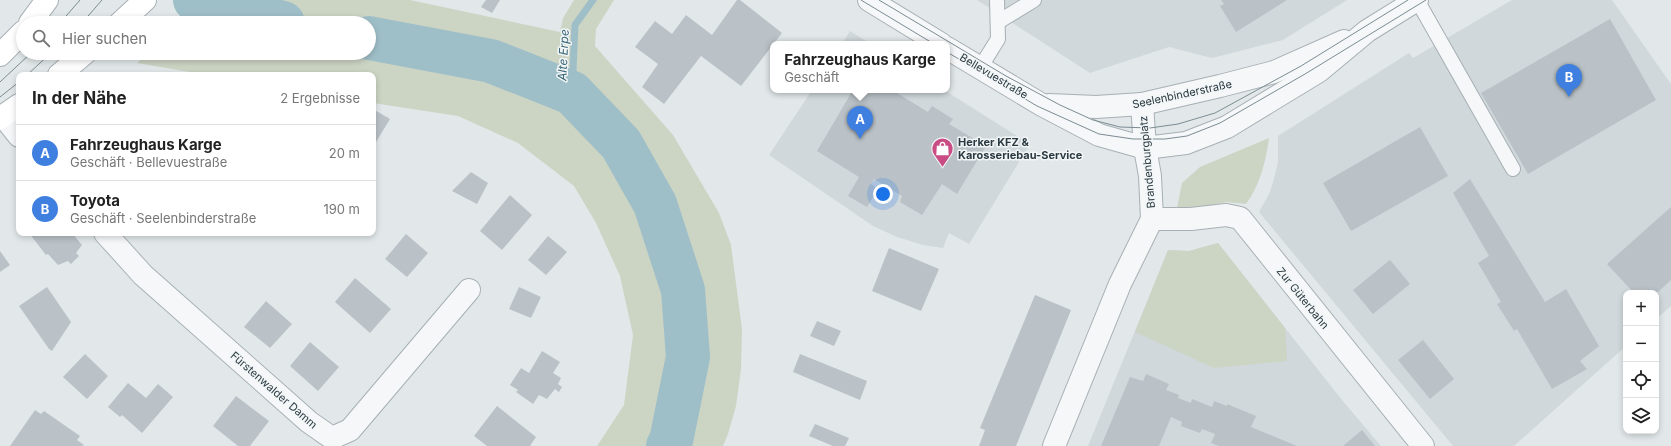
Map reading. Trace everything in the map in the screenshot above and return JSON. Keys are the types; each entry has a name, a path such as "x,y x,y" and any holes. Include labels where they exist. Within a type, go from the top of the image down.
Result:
{"main road":[{"path":"35,16 47,0"},
{"path":"128,16 141,4"},
{"path":"0,55 16,39"},
{"path":"63,72 77,60"}],"street":[{"path":"869,0 936,41"},
{"name":"Seelenbinderstraße","path":"1042,105 1099,135 1145,148 1186,143 1227,127 1319,71 1367,31 1417,0"},
{"name":"Seelenbinderstraße","path":"1042,105 1096,108 1142,104 1274,72 1367,31"},
{"name":"Bellevuestraße","path":"950,50 1042,105"},
{"name":"Brandenburgplatz","path":"1142,104 1145,148 1150,176 1152,219"},
{"path":"7,113 16,130"},
{"name":"Zur Güterbahn","path":"1152,219 1191,219 1226,215 1240,218 1423,446"},
{"path":"1054,446 1120,284 1152,219"},
{"name":"Fürstenwalder Damm","path":"108,236 143,275 309,422 332,438 350,430 469,290"}],"lane":[{"path":"980,68 998,39 997,0"},
{"path":"998,22 1034,0"},
{"path":"1417,0 1512,169"}],"shaded area":[{"path":"977,0 1347,0 1283,40 1212,58 1169,47 1090,73"},
{"path":"1512,0 1612,0 1671,84 1671,306 1659,316 1659,290 1623,290 1623,349 1514,446 1453,446 1259,212 1270,192 1275,175 1278,162 1278,136 1409,53 1413,58"},
{"path":"850,31 866,41 844,41"},
{"path":"810,93 949,93 1030,144 969,244 949,233 943,248 923,245 897,237 873,226 769,155"},
{"path":"1218,243 1342,400 1381,446 1088,446 1168,250 1189,251"}],"green space":[{"path":"213,0 410,0 560,32 563,18 574,0 614,0 596,29 595,46 673,135 719,213 731,245 742,329 741,369 736,406 723,446 597,446 624,405 633,335 620,276 596,223 574,186 518,143 458,116 376,103 376,72 190,72 137,63 141,60 376,60 376,16 200,16"},
{"path":"1269,138 1259,181 1246,204 1227,202 1195,208 1177,208 1182,183 1200,167"},
{"path":"1218,243 1285,328 1287,361 1214,368 1135,332 1168,250 1189,251"}],"building":[{"path":"486,0 500,0 492,13 481,7"},
{"path":"737,0 740,0 782,33 776,41 770,41 770,49 741,86 701,56 664,104 642,87 658,64 635,47 655,21 672,34 686,15 712,35"},
{"path":"1221,0 1287,0 1236,32 1220,6 1224,4"},
{"path":"1610,19 1656,100 1528,174 1481,93"},
{"path":"851,93 897,93 928,112 932,106 953,119 949,124 986,146 957,194 942,184 922,215 900,202 902,196 874,179 871,184 878,189 867,207 848,196 859,177 817,151"},
{"path":"376,111 390,119 376,142"},
{"path":"1420,127 1448,176 1351,231 1323,183"},
{"path":"471,172 488,183 477,204 452,191"},
{"path":"1470,179 1545,302 1566,289 1599,346 1580,361 1587,369 1552,389 1517,329 1514,331 1497,304 1501,302 1478,263 1489,256 1453,193"},
{"path":"510,195 532,215 502,250 480,231"},
{"path":"1671,207 1671,280 1659,291 1631,290 1607,264"},
{"path":"406,234 428,253 407,277 385,259"},
{"path":"31,236 74,236 82,245 76,253 79,256 71,264 68,261 58,265 48,254 46,255"},
{"path":"548,236 567,252 546,275 528,260"},
{"path":"889,248 939,269 921,311 872,291"},
{"path":"0,251 10,265 0,272"},
{"path":"1390,260 1410,284 1373,314 1353,290"},
{"path":"355,278 391,309 370,333 335,302"},
{"path":"47,287 71,322 52,351 49,349 19,306"},
{"path":"519,287 541,297 531,318 509,309"},
{"path":"1035,295 1071,310 1016,446 979,446 985,430 980,428"},
{"path":"266,301 292,324 270,348 244,327"},
{"path":"817,321 841,331 834,346 810,336"},
{"path":"1423,340 1454,379 1430,399 1398,360"},
{"path":"310,342 339,367 318,391 290,366"},
{"path":"542,351 560,362 553,373 561,378 558,384 562,387 559,392 555,389 547,399 539,395 533,404 516,392 518,390 510,385 521,368 529,373"},
{"path":"85,354 108,376 87,399 63,377"},
{"path":"800,354 867,381 860,400 793,372"},
{"path":"1146,374 1169,384 1166,390 1179,395 1178,398 1191,403 1192,399 1212,407 1214,401 1227,406 1227,404 1256,416 1251,427 1297,446 1219,446 1211,443 1215,434 1202,429 1200,433 1181,426 1182,422 1171,417 1159,446 1101,446 1130,377 1143,381"},
{"path":"128,383 146,398 158,384 173,397 142,433 122,415 120,417 108,407"},
{"path":"236,396 269,421 250,446 238,446 213,426"},
{"path":"497,406 536,437 530,446 487,446 474,436"},
{"path":"35,410 41,414 44,411 80,436 77,440 84,445 10,446"},
{"path":"815,424 849,438 845,446 833,446 809,436"},
{"path":"1362,430 1375,446 1343,446"}],"waterway":[{"path":"195,0 256,16"},
{"name":"Alte Erpe","path":"572,93 575,25 593,0"},
{"path":"376,39 491,61 572,93 621,144 655,204 683,290 688,357 671,441 668,446"}],"tram line":[{"path":"66,16 80,0"},
{"path":"88,16 102,0"},
{"path":"861,0 929,41"},
{"path":"879,0 948,41"},
{"path":"950,42 1006,76 1060,105 1093,120 1120,127 1150,128 1178,124 1215,113 1301,66 1408,0"},
{"path":"950,54 1037,106 1099,134 1133,139 1165,139 1187,136 1220,123 1305,74 1426,0"},
{"path":"0,82 24,60"},
{"path":"30,72 43,60"},
{"path":"0,97 16,84"}],"place":[{"name":"Toyota","path":"1569,97"},
{"name":"Fahrzeughaus Karge","path":"860,139"},
{"name":"Herker KFZ & Karosseriebau-Service","path":"942,168"}]}
